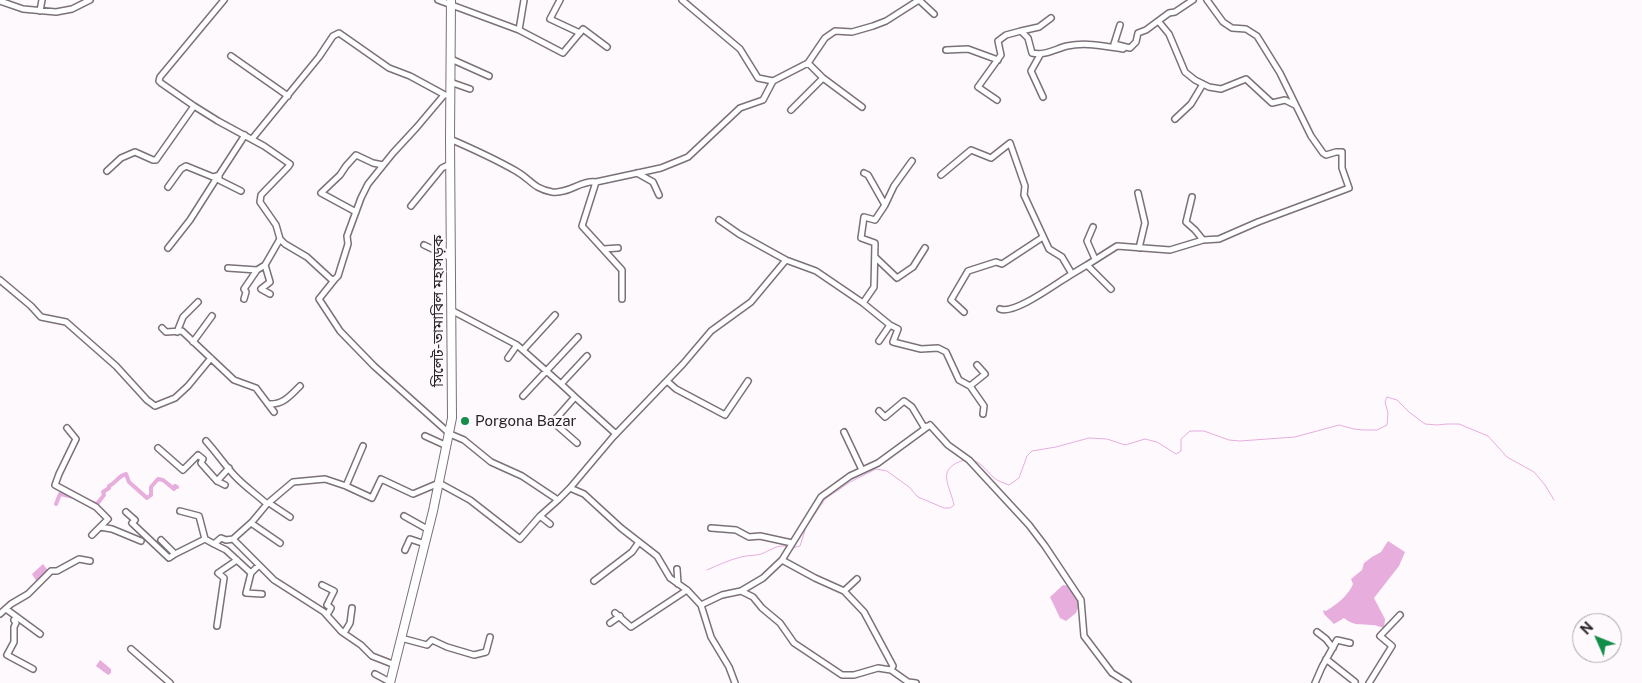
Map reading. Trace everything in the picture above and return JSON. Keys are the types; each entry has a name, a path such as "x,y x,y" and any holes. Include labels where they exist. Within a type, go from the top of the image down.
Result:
{"highway":[{"name":"সিলেট-তামাবিল মহাসড়ক","path":"390,683 429,530 452,418 450,139 447,94 450,82 451,59 451,2"}],"street":[{"path":"40,11 42,0"},
{"path":"2,1 23,9 56,12 72,8 90,0"},
{"path":"224,0 160,77 159,81 194,106 252,139 290,164 261,195 260,202 276,225 284,244 308,257 332,280 335,279"},
{"path":"438,0 451,2 519,30 563,53 583,29 607,47"},
{"path":"519,30 524,0"},
{"path":"560,0 550,19 580,33"},
{"path":"682,0 740,49 758,78 773,81"},
{"path":"450,139 519,172 538,189 555,192 568,190 588,181 596,182 661,168 688,157 740,108 763,100 773,81 808,63 825,38 834,31 852,32 874,26 886,21 919,0 934,14"},
{"path":"1120,25 1114,44 1130,48 1136,42 1138,33 1146,30 1169,13 1175,12 1192,0"},
{"path":"1000,309 1016,307 1117,246 1170,250 1203,240 1219,239 1258,222 1349,188 1342,168 1342,152 1326,155 1322,152 1311,136 1280,73 1257,36 1246,29 1232,28 1223,22 1207,0"},
{"path":"997,100 978,87 1001,55 998,42 1006,35 1039,27 1051,18"},
{"path":"1159,22 1169,34 1185,72 1203,84 1209,87 1221,88 1246,79 1272,103 1285,100 1296,105"},
{"path":"1021,31 1028,38 1032,53 1040,55 1068,46 1092,44 1123,50 1125,47"},
{"path":"252,139 319,57 333,36 340,33 389,68 447,94 392,153 368,184 361,198 348,236 348,244 338,276 318,299 340,331 374,366 450,434 464,440 491,462 522,476 558,500"},
{"path":"946,50 968,50 998,60"},
{"path":"1040,55 1031,71 1043,97"},
{"path":"231,56 288,96"},
{"path":"451,59 489,76"},
{"path":"808,63 823,78 862,108"},
{"path":"792,110 823,78"},
{"path":"450,82 470,89"},
{"path":"1175,120 1191,104 1203,84"},
{"path":"107,171 121,158 135,152 156,160 194,106"},
{"path":"168,248 195,213 245,135"},
{"path":"941,176 971,150 991,158 1010,143 1025,186 1024,194 1049,249 1062,257 1072,274"},
{"path":"168,145 173,150"},
{"path":"356,212 321,193 340,175 356,155 373,163 383,165"},
{"path":"863,303 874,287 875,244 860,238 864,217 875,220 894,186 912,161"},
{"path":"410,206 442,168 450,164"},
{"path":"168,187 181,169 186,166 213,177 219,175"},
{"path":"637,173 653,182 659,195"},
{"path":"864,173 868,175 885,205"},
{"path":"219,175 219,180 241,191"},
{"path":"596,182 582,226 622,270 622,299"},
{"path":"1138,193 1145,223 1139,248"},
{"path":"1192,196 1186,222 1203,240"},
{"path":"719,220 739,234 786,260 816,271 863,303 890,325 898,329 893,342 921,349 938,348 946,352 959,380 970,386 984,406 983,414"},
{"path":"1093,227 1087,241 1095,259"},
{"path":"964,312 951,300 968,271 996,262 1002,264 1043,236"},
{"path":"244,299 246,292 244,289 257,270 265,265 280,238"},
{"path":"424,246 451,258"},
{"path":"604,249 618,248"},
{"path":"874,257 897,278 914,267 925,248"},
{"path":"214,544 221,538 226,540 233,539 268,503 293,482 325,479 372,498 381,479 413,494 439,483 470,500 520,538 570,488 616,434 667,381 711,331 751,302 786,260"},
{"path":"265,265 270,282 261,289 270,294"},
{"path":"1087,265 1111,289"},
{"path":"228,268 257,270"},
{"path":"0,280 41,317 66,322 116,366 147,400 155,406 176,398 212,358"},
{"path":"177,332 183,317 198,302"},
{"path":"452,310 517,345 616,434"},
{"path":"523,350 555,314"},
{"path":"193,342 212,316"},
{"path":"879,341 890,325"},
{"path":"162,328 166,332 182,331 234,380 256,388 274,412"},
{"path":"523,396 578,337"},
{"path":"508,358 517,345"},
{"path":"561,384 587,356"},
{"path":"970,386 985,374 977,365"},
{"path":"667,381 676,389 725,415 748,381"},
{"path":"268,404 277,405 300,386"},
{"path":"575,397 553,422 577,444"},
{"path":"879,411 884,417 904,401 912,407 924,427 930,425"},
{"path":"701,605 722,595 741,591 763,578 782,560 821,497 850,476 878,463 930,425"},
{"path":"930,425 948,445 969,460 1024,518 1081,600 1084,636 1112,673 1128,683"},
{"path":"67,428 76,438 59,474 56,485 96,508 108,519 92,535"},
{"path":"844,432 862,470"},
{"path":"425,436 447,446"},
{"path":"206,441 250,491 290,517"},
{"path":"346,486 363,446"},
{"path":"158,448 183,470 198,455 203,459 201,463 217,481 225,486"},
{"path":"217,481 229,468"},
{"path":"570,488 584,494 621,528 657,556 670,578 687,590 701,605 712,637 729,667 735,683"},
{"path":"180,511 199,516 205,539 226,550 251,573"},
{"path":"126,512 134,520 132,523 169,558 205,539"},
{"path":"404,516 429,530"},
{"path":"540,516 550,524"},
{"path":"251,522 280,543"},
{"path":"100,528 112,529 141,541"},
{"path":"711,528 736,530 749,537 760,536 792,543"},
{"path":"137,548 145,535"},
{"path":"233,539 274,580 300,595 327,615 344,633 361,645 372,656 394,665"},
{"path":"405,550 410,539 425,544"},
{"path":"161,540 175,554"},
{"path":"594,581 632,552 639,542"},
{"path":"0,614 28,594 51,571 58,571 79,559 90,561"},
{"path":"217,626 224,578 218,573 237,560"},
{"path":"782,560 844,592 864,612 893,666 891,670"},
{"path":"259,565 251,573 246,593 262,594"},
{"path":"677,569 678,584"},
{"path":"844,592 857,579"},
{"path":"322,585 334,591 327,604 331,608 327,615"},
{"path":"610,623 618,614 631,629 687,590"},
{"path":"741,591 753,597 762,608 780,623 794,644 842,675 878,668 891,670 908,682 916,683"},
{"path":"344,633 350,623 352,608"},
{"path":"6,609 40,634"},
{"path":"1369,683 1392,646 1380,636 1400,615"},
{"path":"16,617 14,620 16,623 14,627 14,642 7,655 33,669"},
{"path":"1317,632 1333,648"},
{"path":"402,635 427,645 432,640 447,647 474,655 486,652 490,637"},
{"path":"1315,683 1326,658 1337,640 1350,643"},
{"path":"131,649 170,683"},
{"path":"1326,658 1355,682"},
{"path":"375,674 390,683"}],"shaded area":[{"path":"1388,541 1405,552 1399,566 1374,598 1385,619 1384,628 1354,623 1344,618 1334,624 1324,614 1323,610 1330,609 1345,596 1353,584 1351,579 1362,570 1364,563 1381,552"},
{"path":"43,564 49,572 37,582 32,574"},
{"path":"1063,585 1070,586 1080,603 1076,613 1066,621 1060,618 1050,597"},
{"path":"100,660 111,669 111,673 108,675 96,666"}],"waterway":[{"path":"970,459 980,464 996,480 1009,485 1019,478 1027,456 1032,451 1089,438 1107,439 1125,445 1145,439 1157,442 1176,454 1181,451 1181,439 1190,431 1204,431 1229,440 1240,441 1295,437 1339,425 1354,429 1377,430 1387,425 1388,413 1385,402 1387,397 1397,400 1425,424 1459,424 1488,436 1507,457 1534,472 1554,500"},
{"path":"792,548 800,546 806,527 825,499 850,482 876,469 887,471 909,487 918,497 944,508 950,508 954,505 947,473 955,464 964,460"},
{"path":"85,501 97,504 104,495 103,492 121,476 126,474 129,482 147,498 151,495 151,487 158,479 163,480 174,489 175,486 177,487"},
{"path":"56,504 60,494 74,497"},
{"path":"707,570 744,556 761,554 777,547 788,547"}],"place":[{"name":"Porgona Bazar","path":"465,421"}]}
